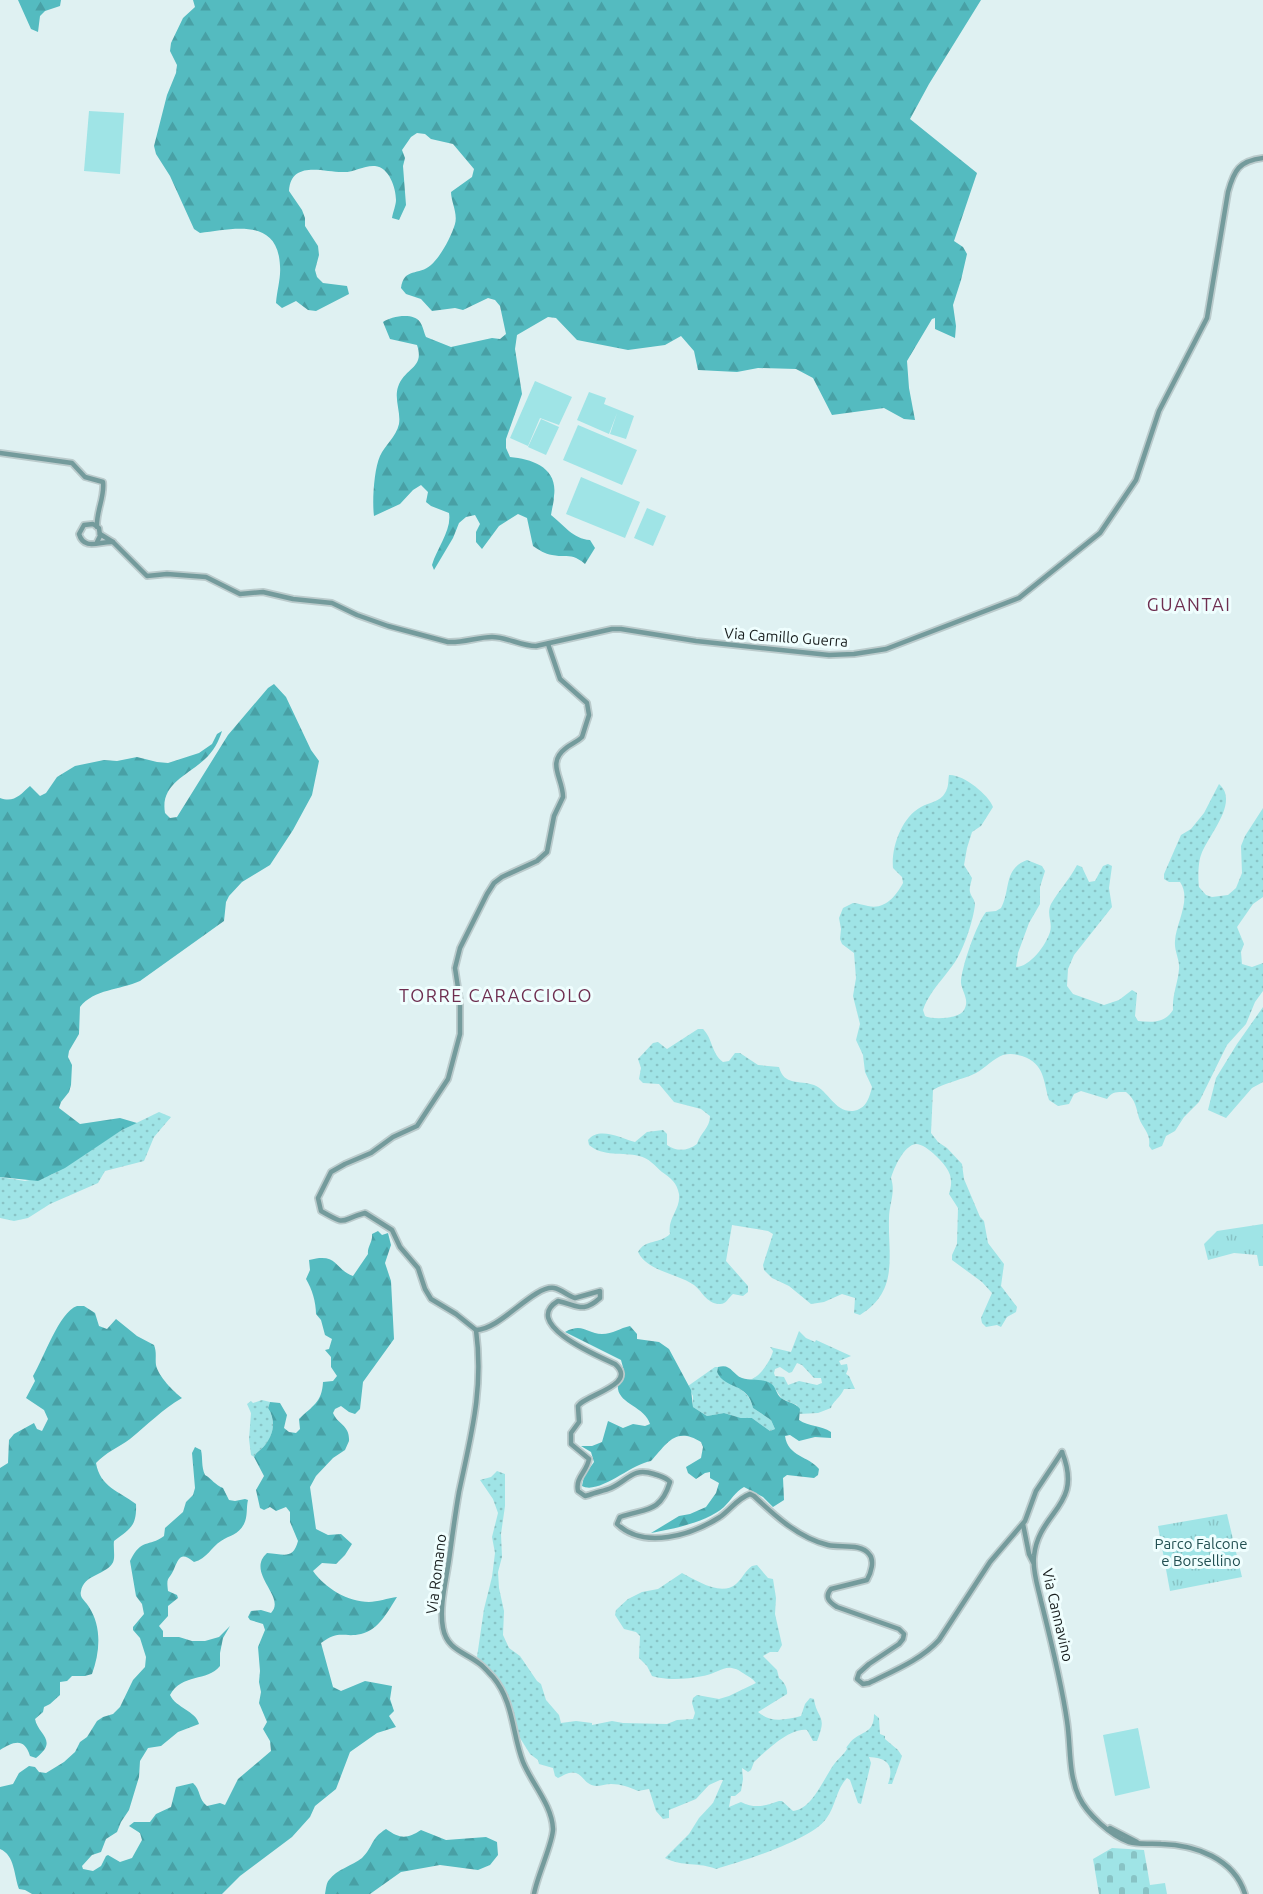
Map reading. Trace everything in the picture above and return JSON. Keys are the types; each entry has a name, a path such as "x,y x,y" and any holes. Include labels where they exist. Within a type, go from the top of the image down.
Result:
{"street":[{"name":"Via Camillo Guerra","path":"100,534 113,542 147,576 167,574 206,577 240,594 263,592 292,599 332,603 388,626 448,642 458,643 491,637 526,646 548,644 622,629 696,641 829,655 886,649 1007,604 1100,533 1136,480 1159,411 1208,318 1228,192 1234,174 1246,161 1263,158"},
{"path":"0,453 72,463 85,477 103,482 96,515 100,534 97,542"},
{"path":"96,515 80,529 80,539 87,544 113,542"},
{"path":"88,524 97,527"},
{"path":"548,644 560,680 582,697 589,715 582,737 564,749 555,760 563,797 554,816 547,852 537,861 494,883 460,948 454,968 460,1001 460,1034 448,1079 420,1123 393,1137 371,1153 331,1172 318,1198 321,1210 345,1222 365,1213 392,1230 400,1247 418,1268 428,1294 476,1330 492,1325 548,1288 559,1290 574,1298 600,1292 600,1298 584,1308 576,1308 558,1301 551,1307 550,1312 550,1323 560,1335 615,1364 619,1367 620,1373 620,1378 612,1387 585,1399 578,1406 579,1422 571,1432 571,1444 589,1459 588,1466 579,1478 579,1491 585,1496 612,1488 632,1474 641,1471 662,1476 670,1482 664,1495 654,1507 628,1514 617,1520 617,1524 621,1527 645,1538 657,1538 689,1531 718,1518 750,1494 804,1536 828,1545 855,1547 866,1551 872,1563 867,1580 831,1589 827,1598 837,1607 899,1629 904,1634 899,1644 862,1670 857,1677 861,1683 869,1683 931,1650 964,1605 996,1555 1023,1524"},
{"name":"Via Romano","path":"476,1330 479,1385 441,1610 443,1628 451,1646 480,1664 494,1678 505,1695 523,1763 552,1819 553,1833 534,1894"},
{"name":"Via Cannavino","path":"1034,1563 1029,1554 1023,1524 1036,1491 1062,1452 1070,1478 1064,1500 1038,1540 1034,1563 1059,1672 1071,1771 1076,1790 1083,1804 1113,1834 1124,1840 1143,1844 1175,1844 1195,1848 1222,1862 1233,1873 1245,1894"}],"green space":[{"path":"18,0 61,0 60,6 45,11 40,16 38,32 31,29"},
{"path":"193,0 981,0 910,119 977,173 954,241 963,247 967,254 953,305 955,338 935,329 935,318 932,319 907,361 915,420 904,419 884,408 832,415 813,378 796,369 758,368 737,372 698,370 694,351 681,336 665,345 628,350 577,340 556,318 548,317 517,335 515,349 522,394 506,439 506,448 510,457 535,463 548,472 554,486 551,515 574,534 590,540 595,548 585,564 572,557 544,553 533,546 527,518 518,514 499,526 482,549 476,542 476,532 480,524 475,515 466,517 459,523 434,570 432,565 448,526 449,513 426,502 428,492 421,485 400,504 374,516 376,469 382,452 399,424 398,387 401,380 416,364 419,353 417,345 390,339 383,322 397,317 413,317 422,325 426,337 451,347 492,338 500,339 506,334 500,306 495,300 488,298 463,310 455,308 432,311 421,299 406,294 401,288 405,277 431,265 442,252 456,220 451,192 472,177 474,169 453,144 431,139 425,134 417,133 411,137 402,150 405,158 403,166 406,205 399,220 392,218 396,200 393,184 388,174 380,167 371,166 346,172 309,170 295,175 289,191 302,210 305,226 318,246 319,255 315,270 317,277 323,283 347,286 349,294 316,311 308,310 296,301 282,308 276,303 280,266 277,250 271,240 263,233 252,230 200,233 194,229 170,176 156,154 154,146 167,95 176,73 177,65 170,51 171,43 183,18 195,7"},
{"path":"89,111 124,113 120,174 84,171"},
{"path":"535,381 572,397 559,425 540,418 528,446 510,438"},
{"path":"589,392 606,398 604,404 634,416 626,439 610,434 617,413 609,434 577,420"},
{"path":"541,419 559,427 546,455 528,447"},
{"path":"578,425 637,450 622,485 563,460"},
{"path":"581,477 640,502 625,538 566,514"},
{"path":"647,508 666,516 653,546 634,538"},
{"path":"274,684 286,697 311,750 319,761 312,795 293,830 270,865 242,882 229,896 224,921 140,981 100,993 80,1007 79,1034 68,1057 72,1065 71,1085 59,1108 80,1124 120,1118 137,1123 122,1130 65,1168 38,1181 0,1177 0,798 13,799 30,786 40,796 46,793 57,777 75,766 137,757 168,763 199,753 212,744 217,734 222,731 208,756 176,782 167,795 165,813 170,818 177,817 228,735"},
{"path":"949,775 961,778 975,786 993,807 981,826 972,832 967,848 964,865 972,878 970,890 975,905 970,929 957,959 927,1002 923,1010 925,1016 946,1018 964,1010 966,1003 961,983 974,935 986,912 1001,908 1011,874 1019,864 1027,860 1042,866 1045,871 1040,887 1040,904 1029,923 1018,953 1016,967 1032,959 1045,943 1051,928 1049,912 1051,904 1077,865 1082,867 1089,882 1095,881 1103,866 1108,864 1112,866 1109,888 1112,907 1074,955 1068,969 1067,986 1073,994 1104,1005 1119,1000 1132,990 1137,993 1135,1016 1138,1021 1148,1022 1166,1018 1173,1010 1179,969 1175,941 1184,896 1180,882 1169,882 1164,879 1164,874 1181,835 1191,829 1204,813 1219,784 1225,791 1226,800 1220,819 1201,855 1198,871 1199,887 1206,895 1212,897 1228,895 1236,888 1242,873 1241,846 1263,808 1263,897 1253,904 1237,927 1244,944 1241,952 1242,964 1252,967 1263,963 1263,991 1255,1002 1246,1024 1227,1045 1199,1102 1184,1117 1175,1131 1166,1136 1162,1146 1152,1150 1134,1101 1126,1092 1113,1093 1107,1099 1081,1091 1074,1094 1069,1104 1058,1106 1049,1100 1039,1068 1030,1059 1019,1055 1003,1055 976,1073 933,1090 931,1133 962,1164 964,1179 980,1217 984,1221 988,1243 1004,1264 1001,1286 1017,1307 1016,1312 1007,1317 1001,1327 997,1325 986,1327 982,1323 981,1318 992,1293 982,1282 952,1260 957,1244 958,1208 949,1194 950,1175 931,1151 916,1144 907,1148 891,1178 893,1188 889,1219 889,1272 881,1295 872,1306 860,1315 854,1313 855,1298 842,1294 824,1302 811,1304 764,1270 763,1265 773,1234 768,1231 732,1225 726,1261 748,1286 748,1292 743,1296 733,1294 721,1304 715,1303 694,1285 649,1264 638,1252 645,1245 670,1234 670,1223 679,1199 677,1187 673,1181 646,1158 600,1151 589,1145 588,1140 604,1133 635,1142 647,1132 663,1130 667,1134 667,1145 674,1149 682,1150 697,1144 710,1116 701,1109 674,1102 659,1084 643,1083 639,1079 641,1068 638,1059 653,1043 658,1042 667,1049 698,1029 703,1029 716,1054 723,1062 729,1061 735,1053 740,1053 758,1065 779,1067 788,1080 814,1085 841,1108 853,1111 864,1106 872,1087 856,1040 860,1024 853,996 856,978 854,953 842,944 839,918 843,908 853,903 880,906 897,893 903,883 902,877 893,868 894,851 899,833 914,812 943,796"},
{"path":"1263,1007 1263,1082 1252,1088 1226,1118 1208,1110 1216,1078"},
{"path":"159,1112 171,1117 154,1137 144,1161 105,1171 98,1183 50,1204 28,1218 14,1221 0,1218 0,1177 25,1181 51,1175 122,1130"},
{"path":"1263,1224 1263,1266 1259,1266 1257,1255 1234,1253 1208,1260 1204,1244 1217,1231"},
{"path":"378,1231 382,1235 388,1233 391,1245 385,1263 391,1281 394,1339 363,1382 360,1409 355,1414 341,1406 333,1413 346,1428 349,1441 345,1450 333,1458 316,1476 310,1487 316,1529 328,1535 341,1534 352,1544 336,1564 322,1563 313,1571 330,1588 353,1600 372,1602 397,1597 382,1619 367,1632 337,1635 321,1643 333,1687 341,1691 365,1681 392,1686 390,1699 394,1711 389,1716 396,1727 377,1733 350,1752 336,1789 315,1806 310,1817 292,1837 240,1876 222,1894 32,1894 19,1889 9,1856 0,1849 0,1787 13,1784 19,1773 29,1766 46,1773 64,1762 75,1752 97,1721 113,1714 120,1707 133,1680 145,1667 146,1657 140,1638 133,1630 144,1614 142,1604 136,1596 130,1561 142,1546 164,1536 165,1528 183,1512 186,1502 193,1495 195,1488 192,1453 195,1447 201,1450 205,1475 223,1488 229,1500 248,1500 246,1518 239,1530 224,1539 202,1558 194,1562 187,1557 180,1558 167,1582 168,1591 177,1595 178,1598 168,1606 168,1616 159,1626 163,1631 163,1637 205,1641 219,1637 230,1626 223,1638 220,1666 215,1671 181,1683 170,1695 194,1716 199,1724 178,1732 161,1746 148,1748 140,1761 139,1777 129,1810 117,1832 106,1839 101,1852 92,1855 82,1866 83,1869 93,1871 101,1866 108,1855 120,1862 132,1858 142,1840 140,1833 129,1826 134,1822 150,1822 156,1814 171,1807 176,1787 193,1783 207,1806 220,1803 225,1805 238,1779 271,1751 270,1741 263,1729 267,1722 259,1703 261,1692 258,1647 265,1630 263,1624 250,1620 248,1617 251,1611 261,1610 271,1613 275,1607 261,1569 262,1561 267,1553 283,1555 290,1553 298,1541 290,1522 290,1512 286,1507 276,1511 270,1507 264,1510 260,1508 256,1490 264,1476 254,1457 264,1447 272,1432 273,1422 268,1408 270,1402 280,1403 287,1415 284,1428 296,1433 300,1429 299,1419 321,1395 323,1382 333,1381 337,1376 331,1367 331,1357 325,1350 329,1349 332,1339 325,1335 306,1279 310,1270 309,1260 325,1258 331,1260 353,1276 368,1254 372,1234"},
{"path":"77,1306 84,1306 95,1313 99,1326 107,1329 116,1319 137,1336 154,1345 156,1365 160,1374 182,1398 96,1463 106,1483 136,1504 134,1522 114,1541 112,1564 90,1578 83,1586 81,1596 93,1615 98,1631 95,1666 92,1674 72,1676 67,1681 60,1682 60,1695 44,1707 43,1712 35,1719 47,1742 43,1752 36,1758 30,1756 21,1743 0,1750 0,1468 8,1463 9,1440 14,1434 34,1423 37,1429 42,1431 48,1419 44,1410 26,1398 35,1381 33,1376 58,1326 70,1310"},
{"path":"630,1326 637,1334 637,1339 659,1342 669,1349 691,1390 693,1407 707,1416 724,1413 741,1418 752,1418 770,1431 775,1429 771,1420 753,1408 742,1390 721,1378 717,1372 718,1367 726,1366 742,1378 767,1381 772,1384 781,1398 800,1409 799,1420 831,1432 831,1438 815,1437 799,1441 790,1435 785,1436 794,1452 819,1469 818,1475 814,1478 787,1475 783,1478 784,1500 773,1507 763,1497 744,1487 724,1507 709,1517 651,1533 679,1516 706,1507 716,1493 719,1483 710,1478 710,1472 696,1479 688,1473 686,1467 701,1458 703,1447 701,1442 678,1436 667,1443 651,1461 634,1467 606,1483 589,1488 582,1486 584,1476 594,1462 591,1452 581,1446 592,1446 602,1442 608,1421 623,1428 633,1424 645,1426 650,1424 643,1413 620,1394 618,1387 624,1371 621,1360 565,1332 581,1328 597,1334 606,1334"},
{"path":"799,1331 806,1338 815,1342 816,1340 851,1356 839,1361 841,1365 847,1364 846,1374 855,1389 844,1389 831,1408 818,1413 799,1414 797,1405 782,1399 776,1390 752,1379 768,1363 773,1351 770,1347 791,1352","holes":["797,1363 802,1365 814,1378 821,1378 822,1383 817,1385 799,1381 788,1385 784,1377 775,1376 775,1369 780,1367 789,1373"]},
{"path":"718,1367 717,1372 722,1377 743,1391 751,1401 753,1408 771,1420 775,1429 770,1431 752,1418 741,1418 724,1413 707,1416 693,1407 693,1396 688,1386"},
{"path":"262,1400 270,1402 268,1408 273,1427 268,1441 254,1457 251,1455 249,1439 251,1413 247,1404 251,1401 253,1403"},
{"path":"497,1471 505,1474 505,1506 501,1534 502,1557 498,1572 504,1611 503,1635 509,1648 520,1656 541,1684 546,1700 559,1715 561,1723 576,1721 592,1723 592,1725 612,1721 667,1724 677,1720 693,1719 695,1713 692,1703 693,1698 697,1695 719,1699 756,1683 734,1668 724,1668 710,1674 690,1678 671,1679 652,1676 647,1666 639,1658 640,1636 636,1632 624,1629 615,1615 616,1610 628,1599 642,1592 658,1589 682,1573 701,1583 723,1589 736,1584 752,1566 757,1565 768,1578 773,1579 776,1598 775,1614 782,1645 778,1652 770,1652 763,1656 777,1670 787,1692 758,1712 773,1719 801,1716 810,1698 814,1699 822,1726 817,1741 813,1741 807,1730 793,1732 765,1752 754,1762 751,1770 748,1772 742,1768 741,1791 731,1796 729,1807 741,1802 751,1806 760,1806 782,1801 793,1811 800,1809 812,1799 849,1744 872,1726 874,1714 879,1718 880,1734 885,1736 885,1739 902,1756 892,1784 888,1784 890,1768 888,1764 881,1759 869,1757 871,1763 861,1804 858,1803 850,1780 847,1778 840,1787 829,1814 818,1827 776,1849 716,1869 678,1863 665,1858 689,1834 699,1818 713,1803 723,1780 709,1785 696,1799 669,1810 669,1818 663,1819 656,1811 649,1789 638,1791 609,1784 596,1786 574,1773 558,1778 553,1768 539,1764 520,1738 502,1687 494,1674 477,1657 484,1609 492,1577 495,1553 492,1537 498,1513 493,1499 480,1480 491,1477"},
{"name":"Parco Falcone e Borsellino","path":"1227,1514 1242,1577 1170,1591 1158,1526"},
{"path":"1138,1728 1150,1788 1115,1796 1103,1735"},
{"path":"386,1829 395,1835 404,1837 421,1830 446,1840 486,1837 497,1842 498,1855 490,1865 478,1870 440,1865 401,1872 370,1894 325,1894 327,1883 332,1876 362,1858 377,1836"},
{"path":"1112,1848 1144,1850 1150,1885 1165,1883 1167,1894 1099,1894 1093,1859"}],"district":[{"name":"GUANTAI","path":"1189,604"},
{"name":"TORRE CARACCIOLO","path":"496,995"}]}
